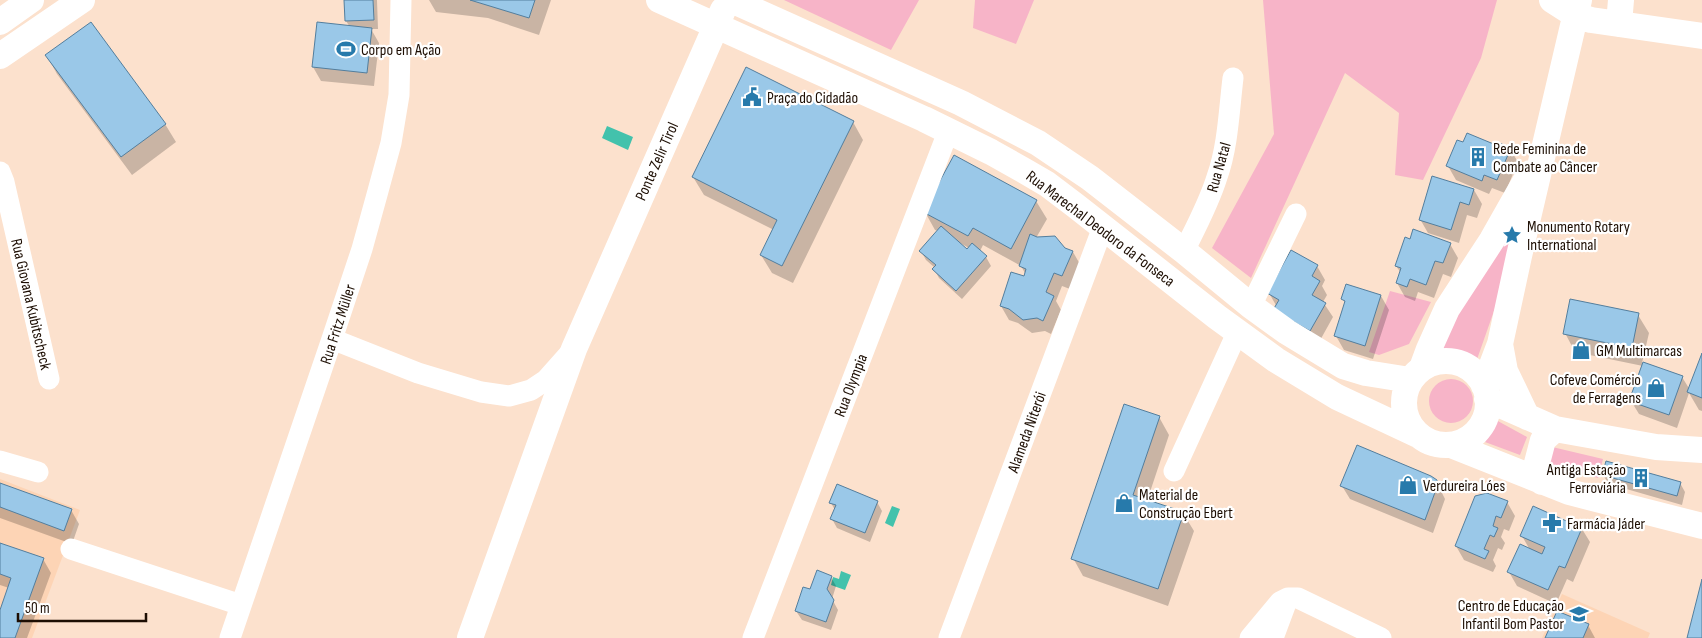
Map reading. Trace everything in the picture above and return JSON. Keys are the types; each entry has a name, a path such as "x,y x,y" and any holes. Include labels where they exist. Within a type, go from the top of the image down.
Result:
{"main road":[{"path":"0,22 31,0"},
{"path":"0,56 82,0"},
{"name":"Rua Marechal Deodoro da Fonseca","path":"659,0 915,115 991,152 1023,170 1047,184 1238,333 1276,360 1337,397 1418,434"},
{"name":"Ponte Zelir Tirol","path":"476,630 574,349 728,0"},
{"name":"Rua Marechal Deodoro da Fonseca","path":"732,0 961,103 1030,139 1076,168 1184,251 1251,306 1287,332 1343,366 1366,373 1416,374"},
{"path":"1552,0 1578,8 1620,12 1702,36"},
{"path":"1451,445 1463,441 1474,434 1482,424 1487,412 1486,392 1500,344 1578,8"},
{"path":"1544,148 1492,240 1448,308 1405,394 1404,409 1409,423 1418,434 1433,443 1451,445 1570,492 1702,526"},
{"path":"1238,333 1251,306"},
{"path":"1500,344 1505,371 1527,417"},
{"path":"1416,374 1439,361 1457,362 1473,371 1486,392 1527,417 1556,429 1656,447 1702,450"},
{"path":"1542,482 1537,463 1543,440 1556,429"}],"street":[{"name":"Rua Fritz Müller","path":"230,638 362,249 391,143 399,95 401,0"},
{"path":"589,318 718,26"},
{"name":"Rua Natal","path":"1184,251 1218,176 1226,142 1232,78"},
{"name":"Rua Olympia","path":"753,638 948,132"},
{"name":"Rua Giovana Kubitscheck","path":"0,172 4,182 48,379"},
{"path":"1251,306 1296,214"},
{"name":"Alameda Niterói","path":"949,638 1104,227"},
{"path":"1174,471 1238,333"},
{"path":"332,340 418,373 481,392 509,396 531,390 546,380 574,349"},
{"path":"0,460 38,472"},
{"path":"71,549 241,605"},
{"path":"1250,638 1280,602 1293,598 1381,638"},
{"path":"1273,638 1293,598"}],"shaded area":[{"path":"784,0 919,0 891,50"},
{"path":"975,0 1034,0 1016,44 973,28"},
{"path":"1263,0 1497,0 1481,58 1423,180 1395,175 1399,113 1345,73 1251,278 1212,248 1274,134"},
{"path":"1518,214 1508,271 1475,365 1458,357 1440,354 1452,324"},
{"path":"1390,291 1431,302 1409,344 1379,355 1369,352"},
{"path":"1451,379 1463,383 1469,389 1473,401 1469,413 1463,419 1451,423 1439,419 1433,413 1429,401 1433,389 1439,383"},
{"path":"1496,420 1527,437 1520,455 1485,442"},
{"path":"1548,446 1603,459 1598,478 1544,462"},
{"path":"0,479 80,510 32,638 0,638"},
{"name":"Centro de Educação Infantil Bom Pastor","path":"1562,594 1650,633 1648,638 1542,638"}],"water":[{"path":"607,126 633,137 628,150 602,138"},
{"path":"892,506 900,509 893,527 885,523"},
{"path":"841,571 851,575 845,590 831,585 833,577 839,579"}],"building":[{"path":"344,0 373,0 374,20 345,21"},
{"path":"470,0 535,0 529,18"},
{"path":"91,22 166,124 121,157 45,55"},
{"path":"317,22 372,28 367,73 312,67"},
{"path":"746,67 854,121 782,266 760,255 777,220 692,177"},
{"name":"Rede Feminina de Combate ao Câncer","path":"1467,133 1496,145 1497,142 1511,148 1497,180 1484,175 1482,181 1446,166 1457,140 1463,142"},
{"path":"954,155 1037,200 1011,249 973,228 968,236 923,212"},
{"path":"1432,176 1474,189 1469,205 1460,202 1451,230 1419,220"},
{"path":"941,226 967,249 972,243 987,256 956,291 932,269 936,265 919,251"},
{"path":"1413,229 1451,243 1443,263 1435,261 1426,285 1410,279 1407,287 1396,283 1401,268 1395,266 1405,237 1410,239"},
{"path":"1030,234 1037,237 1055,236 1065,248 1073,251 1062,276 1054,273 1046,292 1054,296 1043,321 1037,318 1023,320 1009,309 1000,306 1011,272 1024,276 1026,269 1019,266"},
{"path":"1291,250 1318,265 1312,276 1320,281 1312,295 1326,303 1310,331 1273,310 1279,300 1267,293"},
{"path":"1346,284 1381,295 1365,346 1334,336 1345,301 1341,299"},
{"path":"1570,299 1639,313 1632,348 1563,334"},
{"path":"1702,353 1702,398 1687,392"},
{"name":"Cofeve Comércio de Ferragens","path":"1643,362 1683,376 1669,415 1629,401"},
{"name":"Material de Construção Ebert","path":"1124,404 1160,416 1133,495 1184,512 1158,589 1071,559"},
{"path":"1357,445 1437,480 1438,484 1425,520 1340,486"},
{"name":"Antiga Estação Ferroviária","path":"1606,461 1681,482 1677,496 1602,475"},
{"path":"0,483 72,509 64,531 0,507"},
{"path":"837,484 878,501 865,533 830,519 836,505 829,503"},
{"path":"1487,493 1508,501 1501,518 1496,516 1493,526 1498,528 1494,537 1490,535 1484,549 1489,551 1485,559 1455,546 1475,496"},
{"path":"1533,506 1582,528 1565,568 1559,566 1548,590 1507,572 1520,544 1542,554 1545,547 1520,536"},
{"path":"0,543 44,558 15,638 0,638 0,610 11,578 0,574"},
{"path":"817,570 832,576 827,589 834,600 826,622 795,611 803,587 810,589"},
{"path":"1702,579 1702,638 1687,638"},
{"path":"1557,611 1589,624 1583,638 1545,638"}],"place":[{"name":"Corpo em Ação","path":"346,49"},
{"name":"Praça do Cidadão","path":"752,97"},
{"name":"Rede Feminina de Combate ao Câncer","path":"1478,157"},
{"name":"Monumento Rotary International","path":"1512,235"},
{"name":"GM Multimarcas","path":"1581,350"},
{"name":"Cofeve Comércio de Ferragens","path":"1656,388"},
{"name":"Antiga Estação Ferroviária","path":"1641,478"},
{"name":"Verdureira Lóes","path":"1408,485"},
{"name":"Material de Construção Ebert","path":"1124,503"},
{"name":"Farmácia Jáder","path":"1552,523"},
{"name":"Centro de Educação Infantil Bom Pastor","path":"1579,614"}]}
